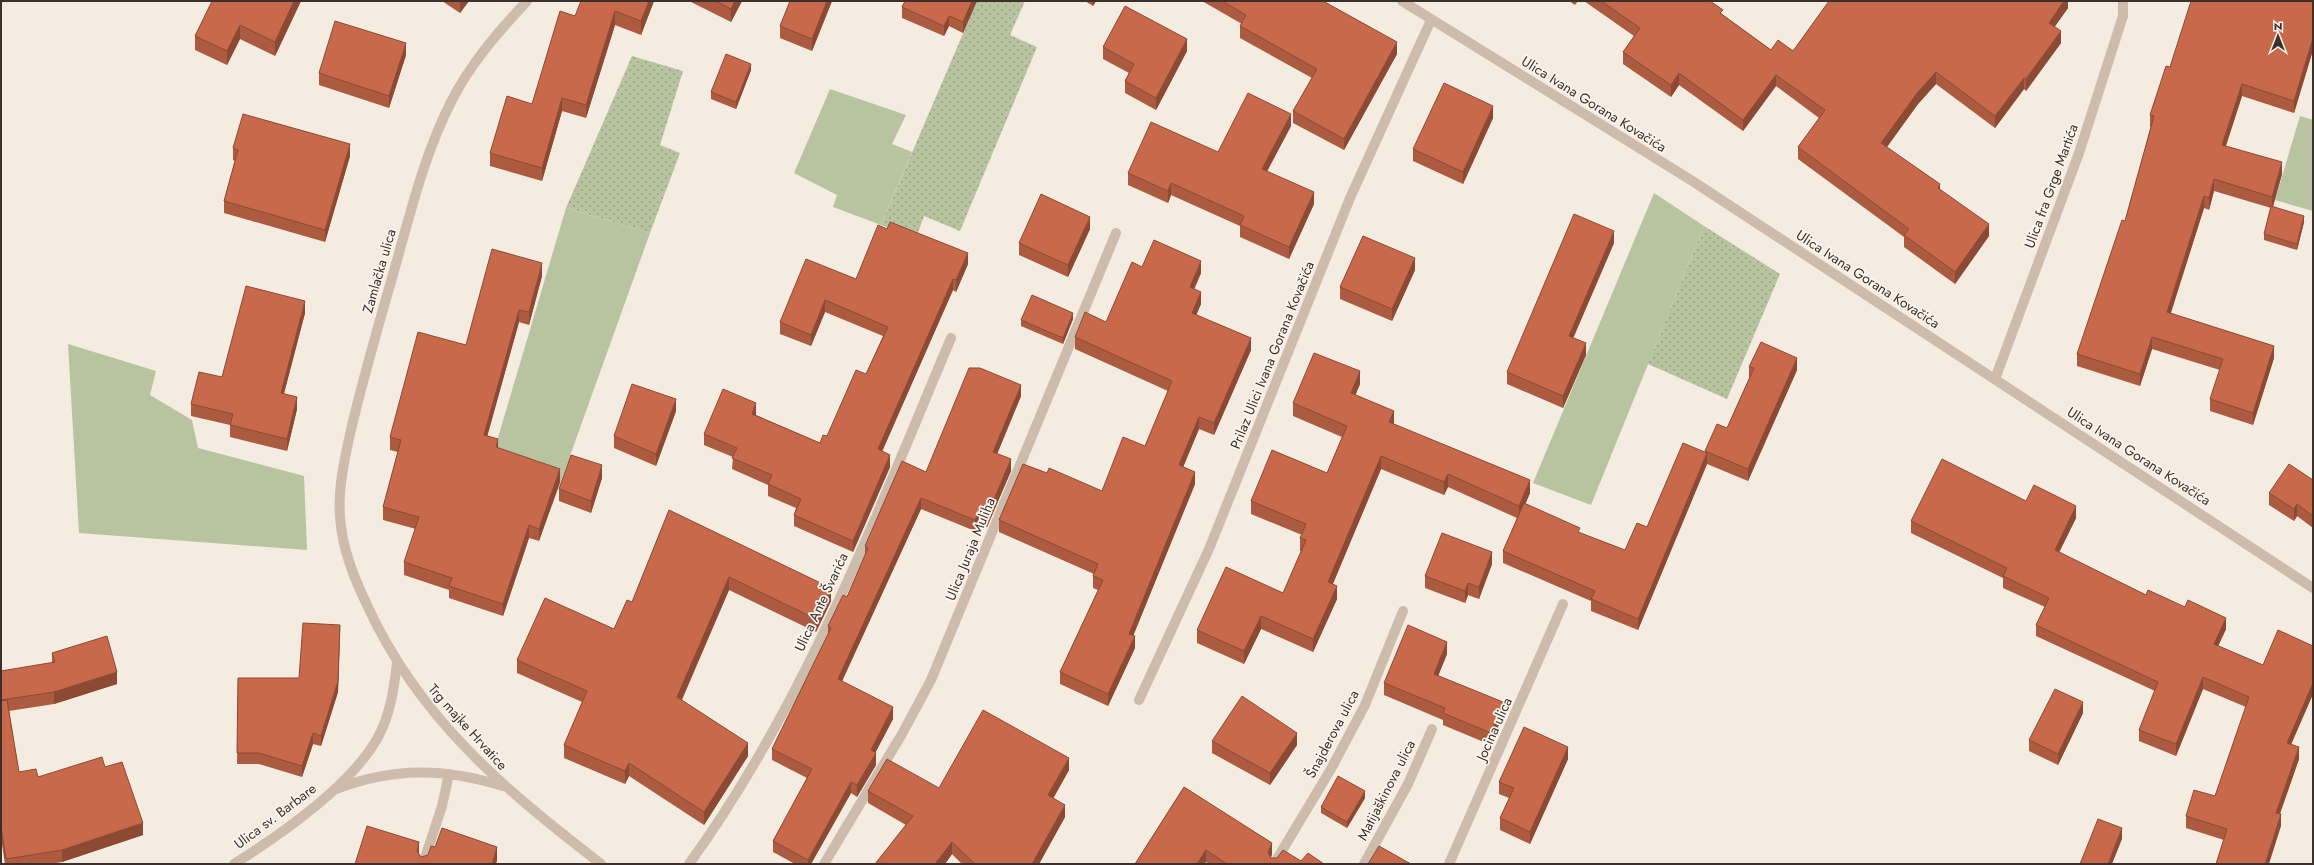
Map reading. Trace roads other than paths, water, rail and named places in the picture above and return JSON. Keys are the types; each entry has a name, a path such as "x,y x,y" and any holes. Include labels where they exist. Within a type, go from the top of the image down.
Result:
{"street":[{"name":"Zamlačka ulica","path":"354,576 341,535 340,493 360,391 420,181 433,141 452,99 499,31 527,1"},
{"name":"Ulica Ivana Gorana Kovačića","path":"1402,1 1694,182 2313,588"},
{"name":"Ulica fra Grge Martića","path":"1995,379 2079,153 2123,16 2123,1"},
{"name":"Prilaz Ulici Ivana Gorana Kovačića","path":"1139,700 1209,549 1350,198 1432,20"},
{"name":"Ulica Juraja Muliha","path":"824,864 902,734 931,680 1116,233"},
{"name":"Ulica Ante Švarića","path":"689,864 749,776 839,603 951,338"},
{"name":"Trg majke Hrvatice","path":"354,576 380,634 397,663 429,708 503,786 601,864"},
{"name":"Jocina ulica","path":"1449,864 1563,604"},
{"name":"Šnajderova ulica","path":"1274,864 1331,769 1365,705 1403,612"},
{"name":"Ulica sv. Barbare","path":"234,864 299,818 332,790 361,762 377,739 392,698 397,663"},
{"name":"Matijaškinova ulica","path":"1364,864 1408,784 1432,729"},
{"name":"Ulica sv. Barbare","path":"332,790 364,778 400,773 472,776 503,786"},
{"path":"423,864 442,806 449,774"}]}
